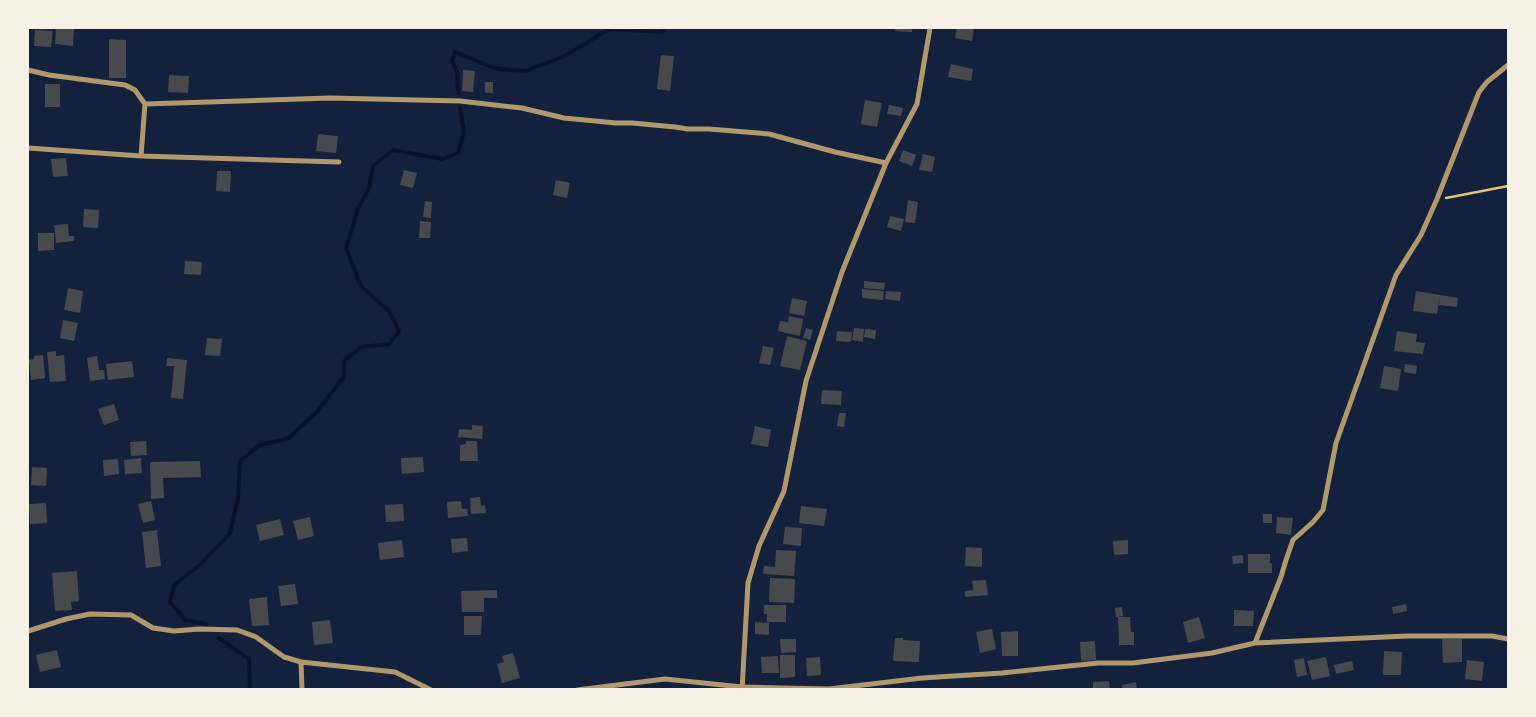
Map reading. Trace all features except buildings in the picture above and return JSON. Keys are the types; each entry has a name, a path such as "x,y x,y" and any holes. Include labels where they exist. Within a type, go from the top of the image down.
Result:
{"street":[{"path":"742,688 748,584 759,546 784,491 806,381 842,272 886,163 916,104 930,28"},
{"path":"1255,643 1294,540 1323,510 1336,443 1396,275 1421,235 1479,92 1487,82 1508,65"},
{"path":"28,70 49,75 125,85 135,90 145,104 141,156"},
{"path":"145,104 330,98 460,101 522,108 564,118 616,124 632,123 688,130 709,129 769,134 886,163"},
{"path":"28,148 141,156 339,162"},
{"path":"28,631 66,619 90,614 131,615 153,628 174,631 199,629 236,630 256,637 284,657 301,662 395,672 431,690"},
{"path":"577,690 665,679 742,688 829,689 922,678 1002,673 1098,663 1133,663 1212,653 1255,643 1407,636 1492,636 1508,639"},
{"path":"301,662 302,690"}],"path":[{"path":"1437,199 1508,186"}],"waterway":[{"path":"458,93 457,72 452,61 455,52 497,69 525,71 565,56 602,33 612,29 662,32 664,28"},
{"path":"206,624 185,620 170,602 174,585 201,564 230,533 238,498 240,461 260,445 287,439 315,414 344,377 344,361 361,347 389,344 399,331 389,311 361,286 346,248 358,209 369,188 373,166 393,150 442,159 458,153 464,132 460,108"},
{"path":"219,638 249,659 250,690"}]}
